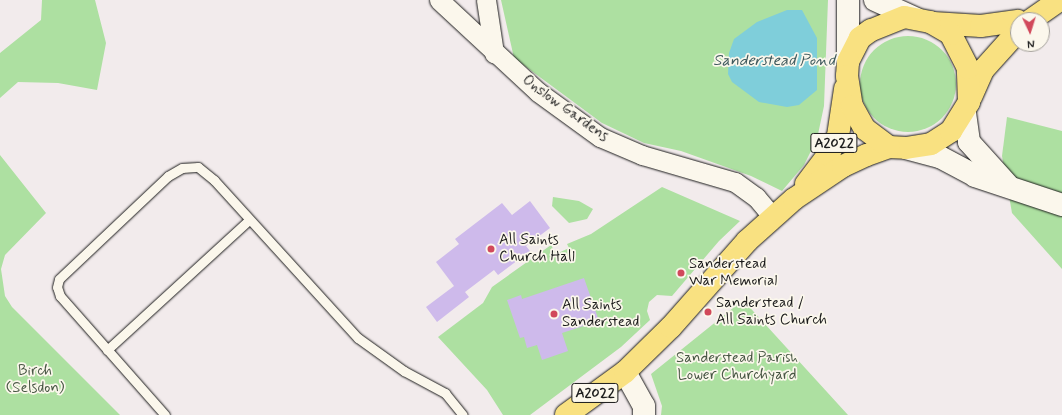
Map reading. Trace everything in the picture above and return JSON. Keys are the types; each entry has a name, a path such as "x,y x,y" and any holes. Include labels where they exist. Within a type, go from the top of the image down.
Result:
{"main road":[{"path":"848,0 848,69 852,106 865,129 897,147 940,157 975,176 1013,190 1062,205"},
{"path":"875,0 951,34 962,53 968,68 967,107 969,142 1013,190"},
{"path":"1041,12 1060,0"},
{"path":"848,69 860,38 871,30 904,17 924,21 982,26 1010,23"},
{"path":"897,147 931,144 944,137 967,107 983,70 1010,39"},
{"name":"A2022","path":"794,199 828,155 838,136 848,69"},
{"name":"A2022","path":"566,415 625,372 671,327 747,241 794,199 843,166 897,147"},
{"path":"625,372 644,406 644,415"}],"street":[{"name":"Onslow Gardens","path":"438,0 538,92 600,137 642,155 735,182 756,197 773,217"},
{"path":"486,0 494,53"}],"lane":[{"path":"165,415 60,296 59,279 168,176 182,168 198,167 214,180 248,221 358,338 404,371 445,393 463,415"},
{"path":"107,350 248,221"}],"green space":[{"path":"42,0 95,0 106,43 97,90 58,83 18,82 0,98 0,53 41,20"},
{"path":"501,0 828,0 824,106 817,139 804,165 782,191 751,176 681,151 644,143 602,123 514,58"},
{"path":"908,36 926,40 935,44 942,50 948,57 952,66 956,84 952,102 948,111 942,118 935,124 926,128 908,132 890,128 881,124 874,118 868,111 864,102 860,84 864,66 868,57 874,50 881,44 890,40"},
{"path":"1007,117 1062,131 1062,269 1012,213 1002,156"},
{"name":"Birch (Selsdon)","path":"0,155 46,213 5,255 1,269 5,296 12,307 120,415 0,415"},
{"path":"662,187 740,221 719,241 672,296 657,295 649,302 647,311 650,320 621,347 530,415 503,415 487,390 438,337 483,303 492,287 551,245 556,254 569,248 567,244 591,234"},
{"path":"553,197 579,201 593,209 587,219 569,223 552,206"},
{"name":"Sanderstead Parish Lower Churchyard","path":"743,300 848,415 661,415 662,406 651,374"}],"water":[{"name":"Sanderstead Pond","path":"787,10 802,10 817,38 817,90 799,105 787,107 759,102 732,82 728,74 729,53 734,39 757,22"}],"building":[{"name":"All Saints Church Hall","path":"530,201 550,228 526,246 530,251 498,275 494,270 465,292 469,297 437,322 426,307 454,286 436,262 459,244 455,239 502,203 512,215"},
{"name":"All Saints Sanderstead","path":"584,278 599,321 562,333 568,351 542,360 537,345 527,348 524,337 520,338 507,300 521,295 522,299"}],"place":[{"name":"All Saints Church Hall","path":"491,249"},
{"name":"Sanderstead War Memorial","path":"681,273"},
{"name":"Sanderstead / All Saints Church","path":"708,312"},
{"name":"All Saints Sanderstead","path":"554,314"}]}
